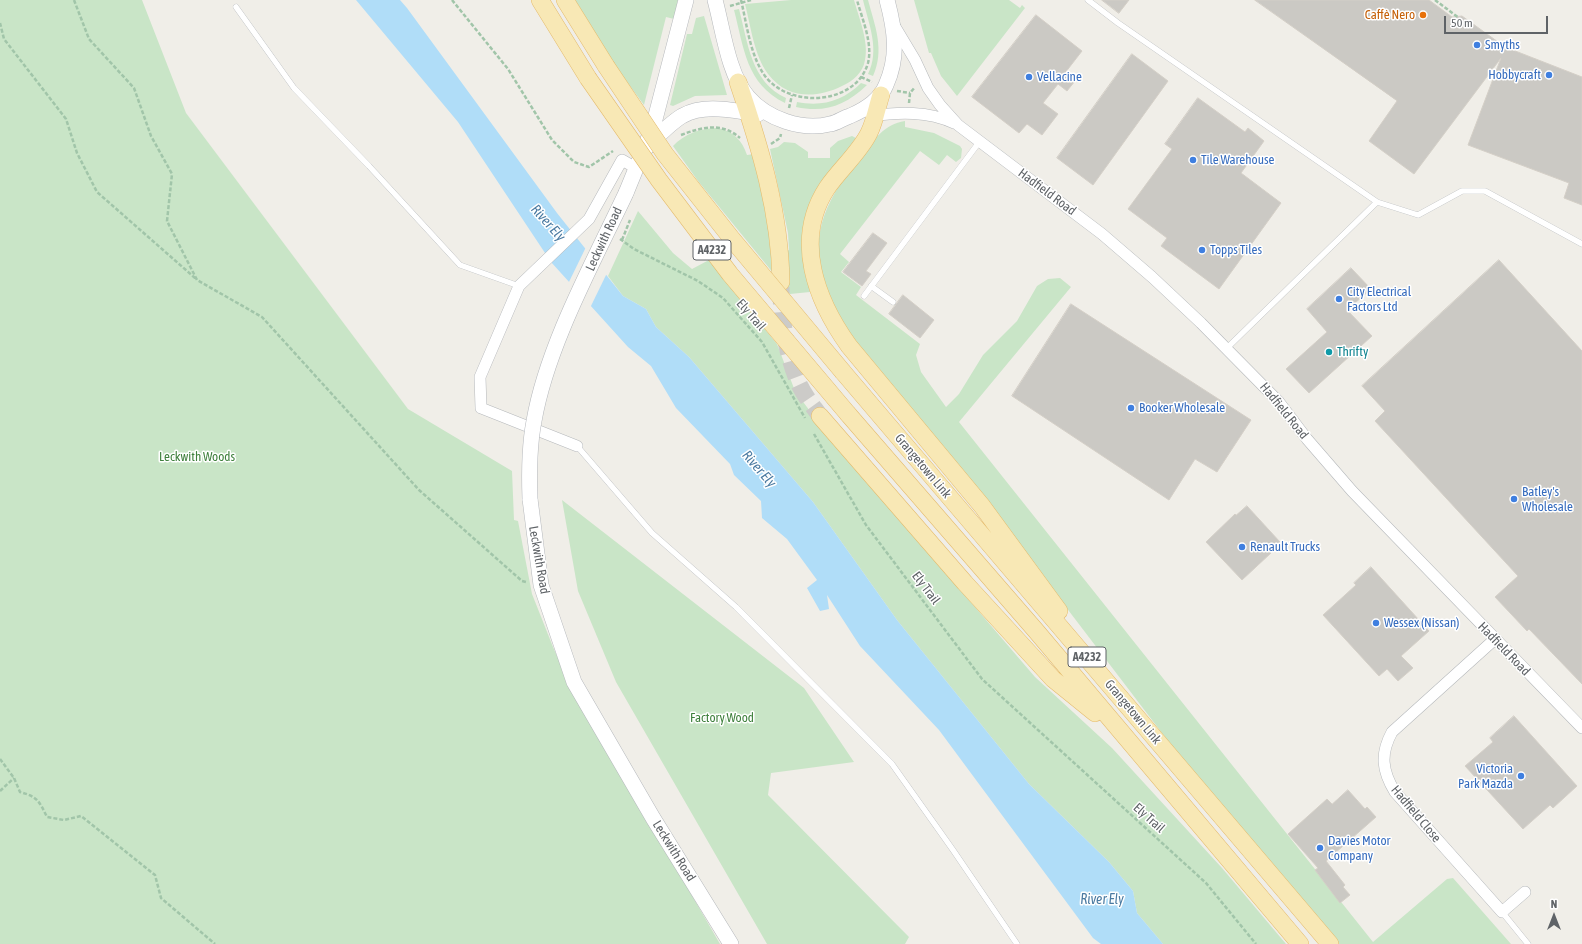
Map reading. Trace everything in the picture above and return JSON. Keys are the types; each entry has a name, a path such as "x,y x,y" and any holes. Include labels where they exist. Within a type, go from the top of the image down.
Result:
{"main road":[{"name":"Grangetown Link","path":"540,0 588,78 659,180 730,274 848,414 1038,632 1124,737 1300,944"},
{"name":"Grangetown Link","path":"565,0 606,66 665,154 732,239 843,372 1330,944"},
{"name":"Leckwith Road","path":"686,0 653,127 626,193 568,317 549,365 534,420 529,458 530,499 541,585 574,682 653,818 731,944"},
{"path":"715,0 731,62 760,146 775,211 780,241 781,282"},
{"path":"887,0 893,22 895,50 889,77 881,95 869,134 827,189 816,210 811,230 810,248 812,271 821,299 838,330 858,357 982,506 1059,609 1086,656"},
{"path":"738,82 747,96 756,105 785,122 801,125 831,124 863,109 881,95"},
{"name":"Leckwith Road","path":"643,150 671,124 682,116 694,111 717,109 773,116"},
{"path":"814,420 1053,679 1124,737"}],"street":[{"path":"893,22 915,60 928,88 940,105 958,125"},
{"path":"840,120 897,113 926,115 958,125"},
{"name":"Hadfield Road","path":"958,125 1112,243 1175,298 1227,348 1279,402 1307,439 1352,491 1582,728"},
{"path":"577,446 481,408 480,377 519,286 589,219 622,160 636,168"},
{"name":"Hadfield Close","path":"1495,639 1392,732 1386,744 1384,758 1385,770 1395,792 1502,912"},
{"path":"1502,912 1525,892"}],"lane":[{"path":"1088,0 1118,23 1378,202 1418,215 1462,191 1486,191 1582,244"},
{"path":"236,6 294,88 369,166 460,265 519,286"},
{"path":"864,296 980,141"},
{"path":"1227,348 1378,202"},
{"path":"872,286 893,302"},
{"path":"577,446 652,533 736,607 892,764 1017,944"},
{"path":"1502,912 1528,944"}],"path":[{"path":"74,0 89,39 134,88 151,136 172,174 167,221 197,280"},
{"path":"452,0 508,69 552,140 574,162 589,167 614,150 622,160"},
{"path":"732,5 741,1 751,0"},
{"path":"741,1 755,58 760,68 773,84 792,95 805,98 826,97 849,88 861,77 868,62 869,53 857,0"},
{"path":"1435,0 1459,18"},
{"path":"0,23 4,39 66,119 77,153 97,192 197,280 262,317 419,490 522,581 541,585"},
{"path":"861,77 870,81"},
{"path":"900,92 910,93 908,106"},
{"path":"790,106 792,95"},
{"name":"Ely Trail","path":"608,230 634,249 698,282 723,298 762,342 814,420"},
{"name":"Ely Trail","path":"813,431 866,525 982,679 1206,883 1256,944"},
{"path":"0,759 14,778 20,792 34,796 40,802 47,817 64,820 81,816 155,875 161,898 215,944"},
{"path":"0,791 14,778"}],"green space":[{"name":"Leckwith Woods","path":"0,0 142,0 186,113 408,409 512,471 514,520 518,521 532,594 553,647 569,683 720,944 0,944"},
{"path":"575,0 678,0 674,19 666,17 644,105 616,67"},
{"path":"791,0 854,0 865,38 866,53 864,65 860,73 854,79 832,90 812,95 793,92 784,88 768,74 756,50 745,4"},
{"path":"863,0 868,0 878,38 879,47 877,66 873,76 868,74 873,56 873,47"},
{"path":"914,0 1009,0 1020,8 1022,5 1025,8 957,96 941,76 931,53 929,53"},
{"path":"739,9 749,48 758,72 774,91 786,98 785,103 772,95 762,86 754,75 744,51 734,10"},
{"path":"704,16 727,95 695,96 673,106 670,105 687,34 692,34 696,18"},
{"path":"861,83 867,85 843,103 816,109 796,107 797,102 815,104 832,101 847,94"},
{"path":"905,121 905,127 934,133 960,146 962,149 961,158 956,162 947,155 939,165 920,151 840,254 849,262 841,272 861,287 856,295 920,344 916,355 921,372 946,407 959,394 983,355 1017,321 1037,286 1048,279 1060,278 1071,287 959,422 1373,942 1447,879 1453,878 1511,944 1339,944 1181,758 1043,577 855,342 832,306 824,283 820,264 820,231 824,215 839,185 870,144 891,125"},
{"path":"718,128 737,137 743,145 747,155 754,154 769,224 774,274 698,181 673,146 682,138 693,132"},
{"path":"852,136 856,138 803,248 804,265 810,292 790,294 788,290 788,233 770,149 778,147 784,142 795,143 808,152 808,158 830,158 830,148 838,141"},
{"path":"638,211 673,253 692,269 709,260 777,344 795,391 830,438 1035,677 1112,748 1222,868 1286,944 1163,944 1137,913 1133,891 1109,862 1029,784 897,620 813,502 689,357 656,327 646,309 623,296 608,276"},
{"name":"Factory Wood","path":"562,500 804,688 854,762 771,773 768,795 909,937 905,944 767,944 616,682 578,591"}],"water":[{"name":"River Ely","path":"356,0 400,0 407,8 557,213 623,296 646,309 656,327 689,357 813,502 897,620 1029,784 1109,862 1133,891 1137,913 1163,944 1101,944 1093,938 939,730 860,646 827,595 829,609 820,611 807,588 817,580 787,539 762,518 761,501 734,475 730,464 676,408 651,366 628,347 551,262 458,122"}],"pier":[{"path":"586,247 607,273 590,308 568,284"}],"building":[{"path":"1102,0 1129,0 1119,13"},
{"path":"1255,0 1429,0 1452,17 1462,16 1505,47 1582,77 1582,205 1564,198 1569,183 1468,145 1501,58 1414,174 1369,141 1397,101"},
{"name":"Vellacine","path":"1036,15 1082,51 1065,73 1075,81 1067,91 1058,84 1043,103 1058,114 1042,135 1027,124 1019,133 972,97"},
{"path":"1132,54 1168,81 1093,185 1057,158"},
{"path":"1198,98 1245,132 1248,128 1264,141 1241,173 1281,203 1219,289 1161,246 1167,238 1128,209 1172,149 1165,144"},
{"path":"873,233 887,243 866,271 871,274 862,286 843,272"},
{"name":"Batley's Wholesale","path":"1499,260 1582,351 1582,684 1529,629 1527,631 1495,597 1518,576 1375,421 1385,411 1362,386"},
{"name":"Thrifty","path":"1351,268 1371,289 1347,310 1372,336 1309,393 1286,369 1327,332 1307,309"},
{"path":"903,295 934,320 920,338 889,314"},
{"name":"Booker Wholesale","path":"1071,304 1251,420 1217,472 1195,459 1169,500 1012,396"},
{"name":"Renault Trucks","path":"1247,506 1280,542 1269,551 1271,553 1242,580 1206,542 1235,514 1236,515"},
{"name":"Wessex (Nissan)","path":"1371,567 1429,631 1401,656 1413,668 1398,681 1387,669 1379,676 1323,615 1356,585 1354,583"},
{"name":"Victoria Park Mazda","path":"1514,716 1577,786 1553,808 1550,805 1523,829 1465,766 1493,742 1490,738"},
{"name":"Davies Motor Company","path":"1348,790 1365,809 1367,807 1376,817 1326,861 1345,885 1343,887 1350,895 1340,903 1315,870 1318,868 1288,834 1327,799 1332,804"}],"tunnel":[{"path":"781,287 783,324 794,373 801,388 820,416"}],"place":[{"name":"Caffè Nero","path":"1423,15"},
{"name":"Smyths","path":"1477,45"},
{"name":"Hobbycraft","path":"1549,75"},
{"name":"Vellacine","path":"1029,77"},
{"name":"Tile Warehouse","path":"1193,160"},
{"name":"Topps Tiles","path":"1202,250"},
{"name":"City Electrical Factors Ltd","path":"1339,299"},
{"name":"Thrifty","path":"1329,352"},
{"name":"Booker Wholesale","path":"1131,408"},
{"name":"Batley's Wholesale","path":"1514,499"},
{"name":"Renault Trucks","path":"1242,547"},
{"name":"Wessex (Nissan)","path":"1376,623"},
{"name":"Victoria Park Mazda","path":"1521,776"},
{"name":"Davies Motor Company","path":"1320,848"}]}
